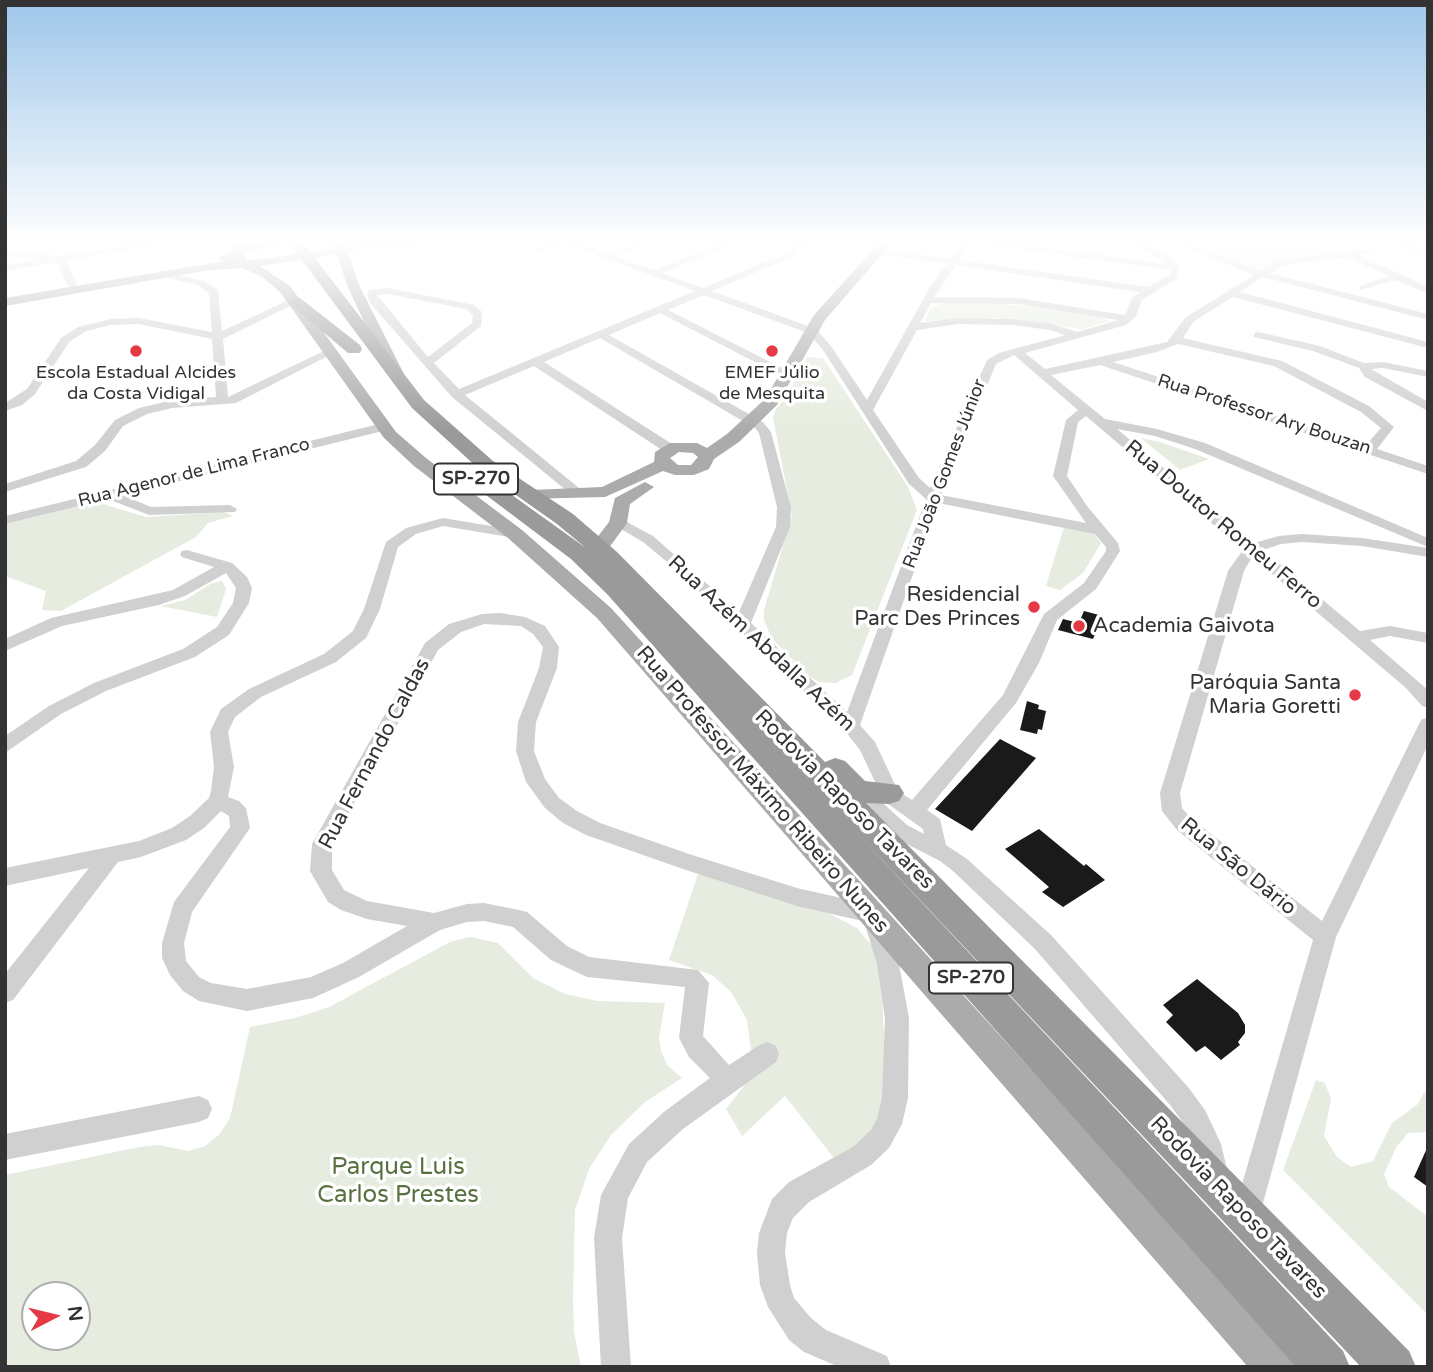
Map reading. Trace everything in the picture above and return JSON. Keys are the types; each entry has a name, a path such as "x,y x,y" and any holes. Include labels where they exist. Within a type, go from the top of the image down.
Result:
{"highway":[{"path":"299,304 354,349"},
{"name":"Rodovia Raposo Tavares","path":"320,304 418,426 474,477 579,554 615,589 1327,1367"},
{"name":"Rodovia Raposo Tavares","path":"332,304 418,404 476,456 599,548 673,621 731,685 941,898 1393,1367"},
{"path":"731,685 763,701 781,714 859,792 889,793"}],"main road":[{"name":"Rua Professor Máximo Ribeiro Nunes","path":"297,304 383,427 420,462 515,534 565,576 604,613 1275,1367"},
{"path":"363,304 398,378"},
{"path":"674,458 699,468 706,463 707,456 733,438 771,402 830,304"},
{"path":"531,495 614,490 674,458 744,427"},
{"path":"599,548 618,523 619,507 625,497 674,458 701,450 707,456"}],"street":[{"path":"215,304 222,402"},
{"path":"5,407 18,402 31,391 65,340 82,328 111,322 139,321 218,337 289,304"},
{"path":"377,304 456,394 488,424 577,492"},
{"path":"427,363 477,324 478,314 470,307 458,304"},
{"path":"456,394 675,304"},
{"path":"737,304 812,331 835,360 908,472 920,488 933,498 1100,530"},
{"path":"867,410 926,304"},
{"path":"1037,304 1129,319 1135,304"},
{"path":"1044,373 1153,350 1176,340 1190,319 1214,304"},
{"path":"1273,304 1428,345"},
{"path":"1378,304 1428,317"},
{"path":"661,310 788,375"},
{"name":"Rua João Gomes Júnior","path":"851,726 933,498 987,367 997,358 1016,351 1108,328 1129,319"},
{"path":"914,327 958,321 1012,322 1052,327 1076,335"},
{"path":"1262,333 1316,348 1363,366 1383,365 1428,374"},
{"path":"600,334 768,440 784,506 783,527 743,623"},
{"path":"1176,340 1278,363 1365,409 1388,427 1369,450"},
{"path":"802,350 835,360"},
{"name":"Rua Doutor Romeu Ferro","path":"1016,351 1412,684 1428,702"},
{"path":"5,488 81,464 100,448 120,423 142,411 172,404 222,402 241,396 330,352"},
{"path":"535,361 674,458"},
{"name":"Rua Professor Ary Bouzan","path":"1100,361 1428,470"},
{"path":"1363,366 1369,375 1428,407"},
{"path":"914,812 1010,699 1050,618 1090,586 1114,548 1082,509 1060,476 1062,457 1073,420 1087,409"},
{"path":"1104,423 1157,433 1200,446 1428,542"},
{"name":"Rua Agenor de Lima Franco","path":"5,520 383,427"},
{"path":"908,472 943,476"},
{"path":"108,494 149,511 230,509"},
{"path":"5,877 141,849 179,834 197,822 217,802 223,779 219,732 227,713 256,693 330,658 354,641 368,622 391,545 411,531 443,522 515,534"},
{"name":"Rua Azém Abdalla Azém","path":"618,523 648,538 743,623 851,726 878,765 889,793 898,803 933,825 936,850"},
{"path":"1252,549 1279,540 1326,539 1428,553"},
{"name":"Rua São Dário","path":"1252,549 1242,559 1236,571 1170,793 1170,803 1184,824 1325,937"},
{"path":"5,746 29,726 55,710 100,687 189,653 223,631 242,603 244,588 239,577 227,566 187,554"},
{"path":"5,646 57,622 179,593 227,566"},
{"name":"Rua Fernando Caldas","path":"434,922 367,911 336,896 321,871 323,844 431,646 455,628 482,619 500,618 525,622 538,630 551,647 548,668 527,722 525,751 536,782 552,803 593,830 797,897 872,916"},
{"path":"1356,637 1390,631 1428,638"},
{"path":"1233,1203 1325,937 1428,724"},
{"path":"859,792 900,831 960,865 1043,942 1179,1096 1196,1119 1233,1203"},
{"path":"217,802 232,806 239,813 240,828 182,909 173,943 173,958 178,968 191,984 207,993 247,1000 313,987 351,970 434,922 467,913 502,914 519,919 559,953 587,967 694,979 698,987 691,1038 719,1070 724,1083"},
{"path":"5,992 111,856"},
{"path":"872,916 888,964 897,1018 895,1098 889,1124 880,1139 862,1156 799,1192 782,1209 773,1233 771,1253 775,1285 783,1307 800,1329 815,1341 877,1367"},
{"path":"616,1367 608,1238 615,1195 638,1153 674,1120 766,1055"},
{"path":"5,1147 199,1109"}],"green space":[{"path":"941,304 1001,304 1053,308 1109,321 1083,329 998,318 925,321 931,308"},
{"path":"807,357 823,358 908,487 917,510 852,675 836,683 819,682 809,676 772,639 764,620 764,610 792,515 773,418"},
{"path":"1141,438 1160,442 1209,459 1180,470"},
{"path":"96,502 146,517 223,512 233,516 208,523 196,537 61,611 42,610 46,591 5,576 5,524"},
{"path":"1064,527 1093,532 1101,543 1083,573 1060,590 1046,586"},
{"path":"222,581 226,589 217,617 161,606 185,600 212,583"},
{"path":"699,871 828,913 857,928 873,947 883,984 888,1087 883,1123 837,1162 785,1096 742,1136 726,1109 754,1073 747,1020 731,992 712,975 669,960"},
{"name":"Parque Luis Carlos Prestes","path":"470,937 498,943 533,978 565,994 597,1001 665,1003 659,1038 661,1051 667,1065 682,1078 645,1102 611,1135 589,1169 575,1210 574,1332 581,1367 5,1367 5,1175 139,1147 159,1145 188,1151 205,1146 220,1134 230,1118 250,1027 295,1018 329,1007 450,942"},
{"path":"1316,1080 1325,1083 1331,1099 1324,1136 1337,1157 1351,1167 1373,1161 1392,1123 1418,1104 1424,1092 1428,1094 1428,1132 1408,1133 1397,1146 1384,1174 1389,1187 1428,1217 1428,1315 1283,1170"}],"building":[{"name":"Academia Gaivota","path":"1084,611 1103,616 1093,639 1058,630 1063,619 1075,622 1076,619 1080,620"},
{"path":"1027,701 1046,711 1042,730 1038,729 1037,734 1020,730"},
{"path":"1000,739 1036,758 972,831 935,809"},
{"path":"1039,829 1105,880 1063,907 1042,892 1049,887 1005,849"},
{"path":"1197,979 1238,1013 1245,1025 1245,1033 1238,1042 1240,1045 1221,1060 1205,1046 1196,1052 1166,1022 1173,1015 1163,1005"},
{"path":"1428,1146 1428,1187 1414,1177"}],"place":[{"name":"Escola Estadual Alcides da Costa Vidigal","path":"136,351"},
{"name":"EMEF Júlio de Mesquita","path":"772,351"},
{"name":"Residencial Parc Des Princes","path":"1034,607"},
{"name":"Academia Gaivota","path":"1079,626"},
{"name":"Paróquia Santa Maria Goretti","path":"1355,695"}]}
